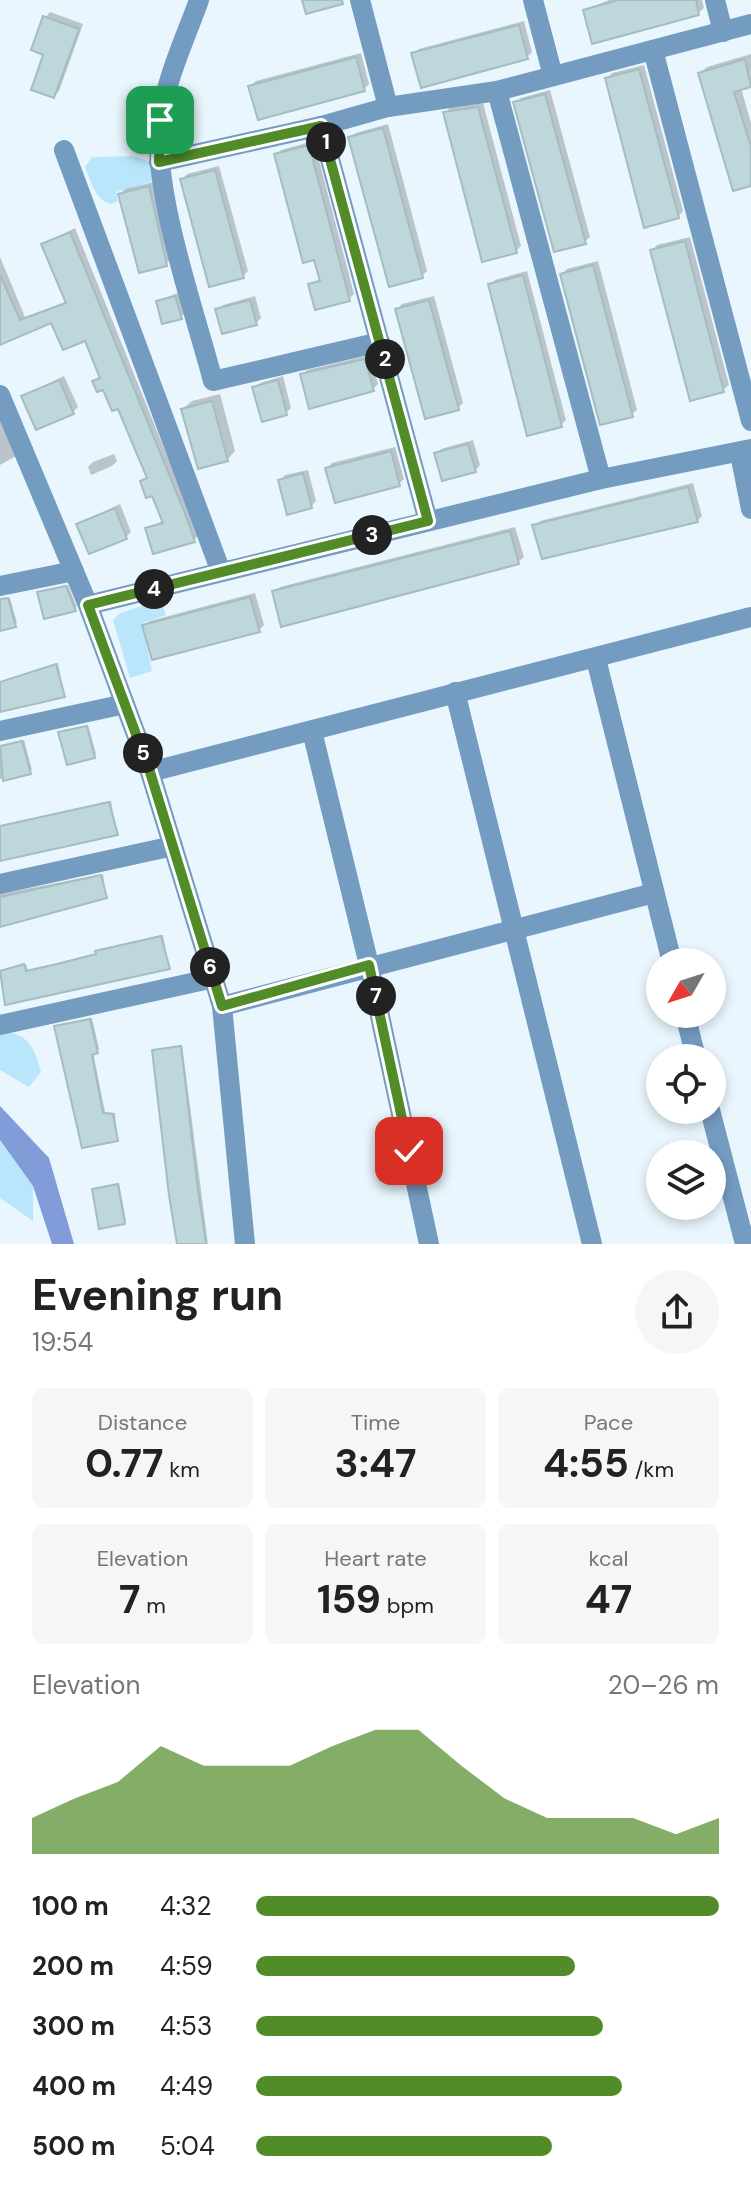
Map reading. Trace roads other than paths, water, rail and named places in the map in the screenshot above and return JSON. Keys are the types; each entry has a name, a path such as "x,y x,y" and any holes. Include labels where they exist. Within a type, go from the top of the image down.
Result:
{"street":[{"path":"199,0 172,75 160,120 159,162 213,381 380,342"},
{"path":"360,0 388,107"},
{"path":"533,0 553,76"},
{"path":"715,0 723,32"},
{"path":"159,162 321,126 388,107 497,91 751,24"},
{"path":"653,50 751,421"},
{"path":"497,91 601,479"},
{"path":"321,126 428,521"},
{"path":"64,150 221,572"},
{"path":"0,395 88,605 150,772 214,978 222,1006 245,1244"},
{"path":"88,605 601,479 747,453 751,509"},
{"path":"0,586 74,571"},
{"path":"150,772 751,617"},
{"path":"596,659 668,948"},
{"path":"455,692 592,1244"},
{"path":"0,731 125,704"},
{"path":"312,731 369,965 429,1244"},
{"path":"0,884 173,846"},
{"path":"222,1006 514,927 654,893"},
{"path":"0,1025 214,978"},
{"path":"714,1124 745,1244"}],"water":[{"path":"0,1106 49,1158 74,1244 52,1244 33,1186 0,1140"}]}
